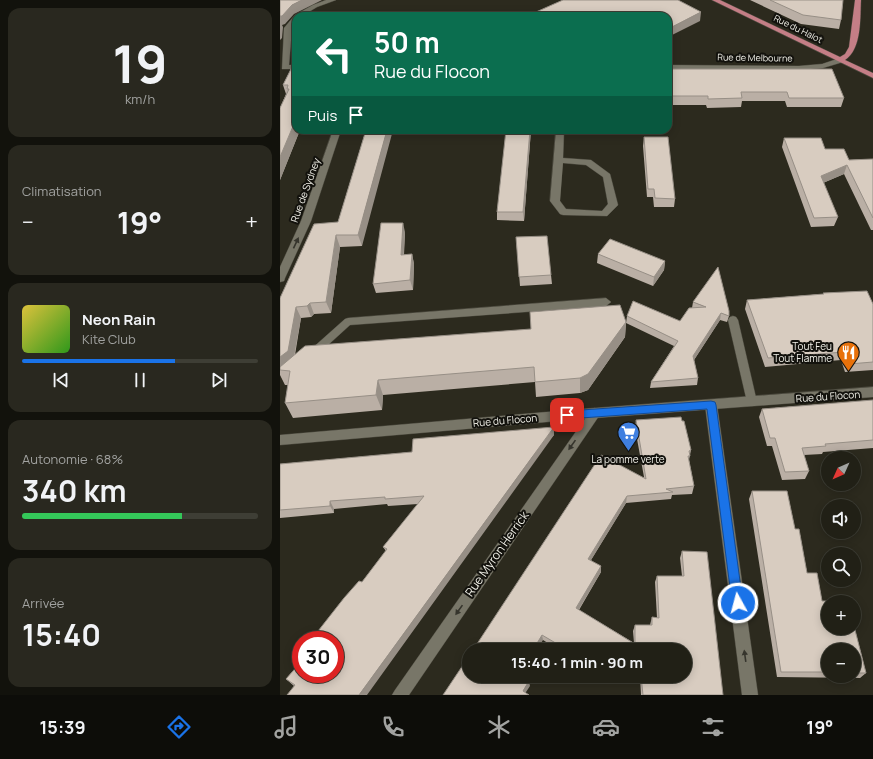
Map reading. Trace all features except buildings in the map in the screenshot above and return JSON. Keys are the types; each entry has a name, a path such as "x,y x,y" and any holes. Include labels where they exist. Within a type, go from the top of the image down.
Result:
{"main road":[{"name":"Rue du Halot","path":"715,0 873,76"},
{"path":"840,60 852,52 858,0"}],"street":[{"path":"304,12 334,0"},
{"path":"282,67 288,28 292,22"},
{"name":"Rue de Melbourne","path":"672,67 800,68 823,66 840,60"},
{"name":"Rue de Sydney","path":"280,278 306,221 337,134"},
{"path":"560,134 560,160 556,201 563,212 604,214 613,205 607,176 588,162 560,160"},
{"name":"Rue du Flocon","path":"280,440 595,413 873,392"},
{"path":"711,405 750,695"},
{"name":"Rue Myron Herrick","path":"400,695 595,413"}],"lane":[{"path":"308,356 348,322 606,302"},
{"path":"733,320 752,402"}],"place":[{"name":"Tout Feu Tout Flamme","path":"848,372"},
{"name":"La pomme verte","path":"628,452"}],"route":[{"path":"567,415 711,405 738,603"}]}
